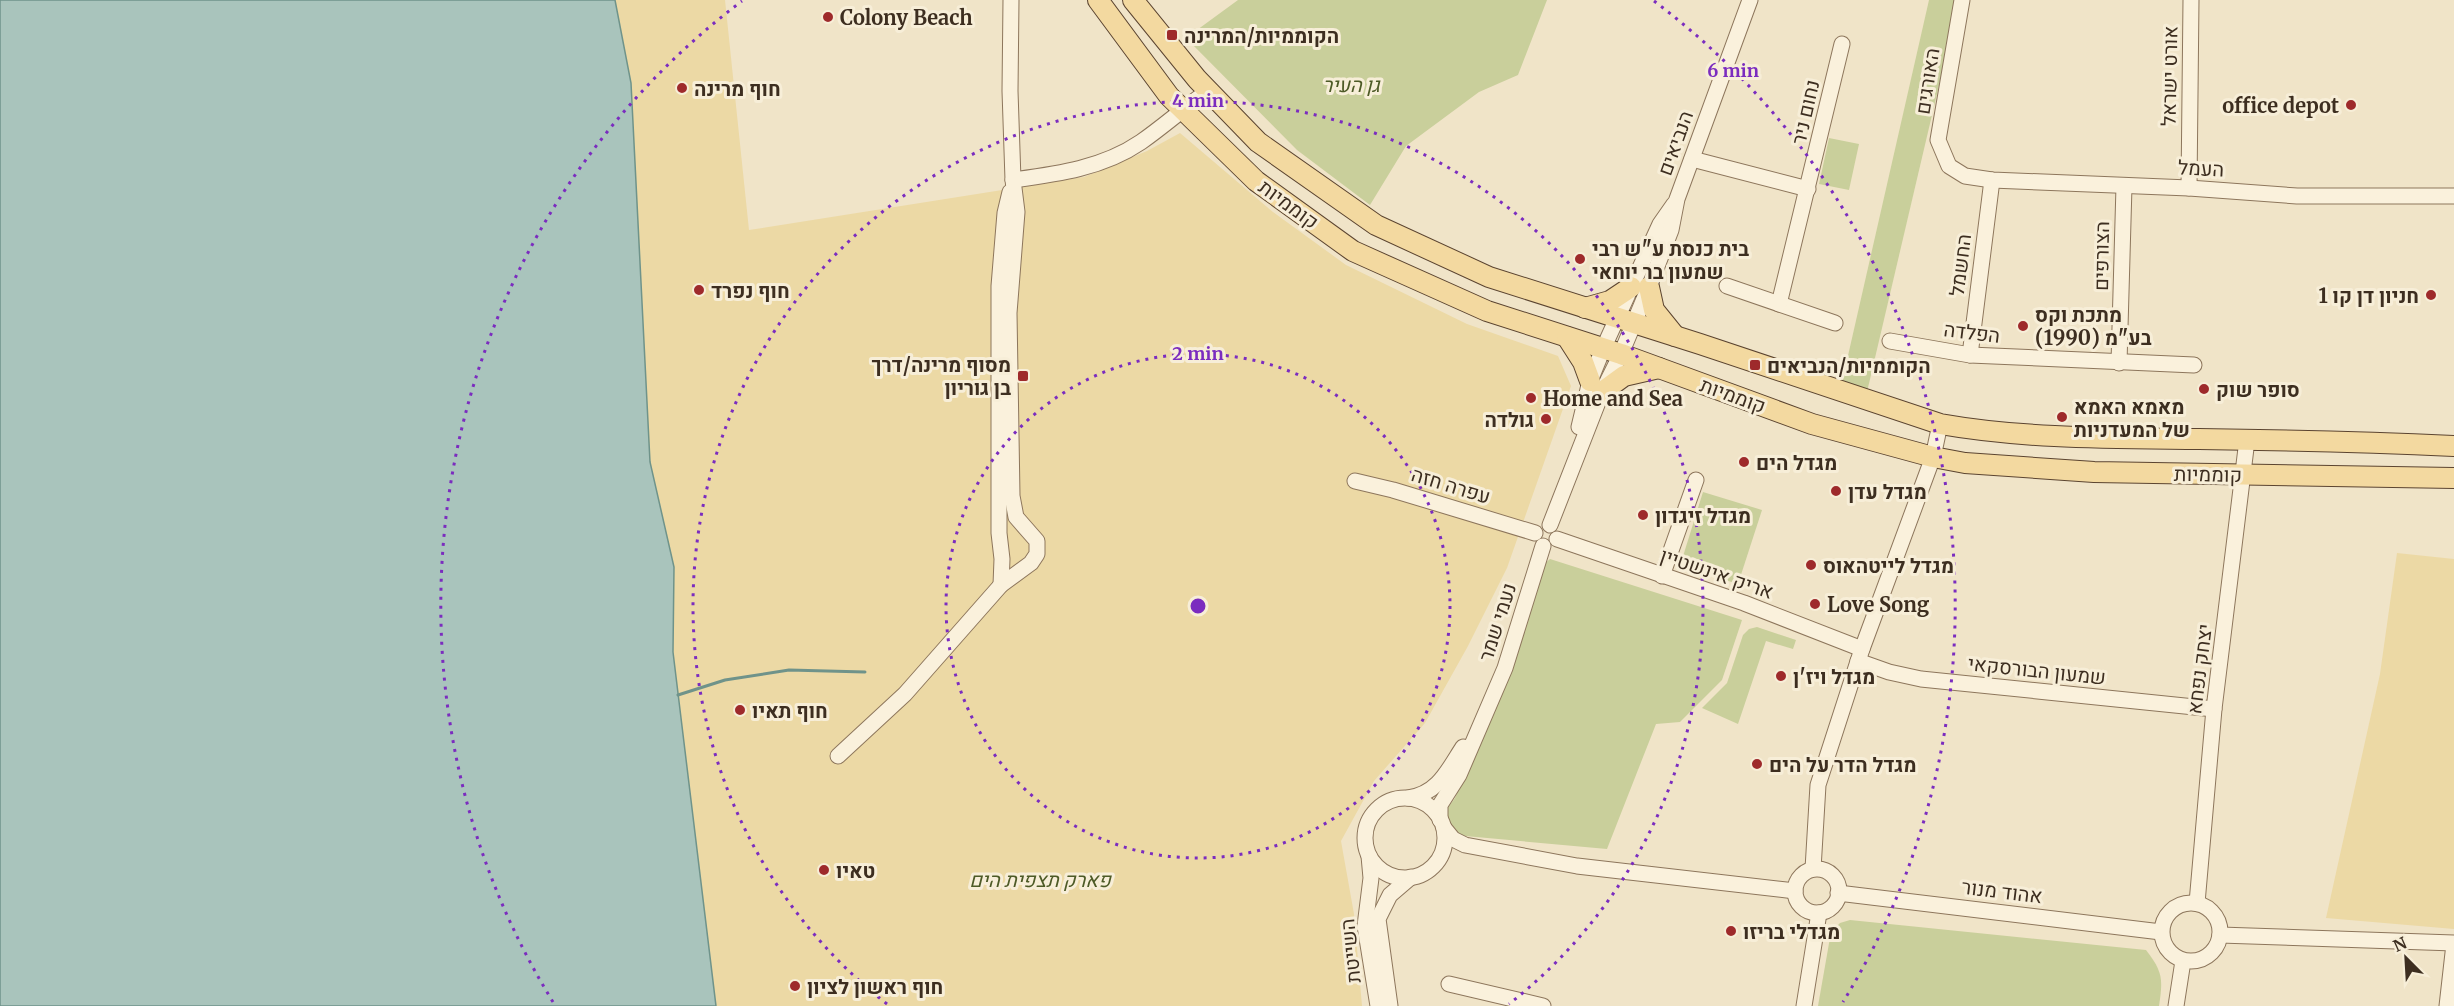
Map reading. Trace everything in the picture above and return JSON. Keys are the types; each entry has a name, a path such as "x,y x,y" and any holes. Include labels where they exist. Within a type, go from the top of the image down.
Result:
{"main road":[{"name":"קוממיות","path":"1098,0 1181,110 1256,181 1353,251 1487,311 1660,368 1812,424 1933,457 1965,463 2094,472 2454,478"},
{"name":"קוממיות","path":"1133,0 1208,91 1258,142 1376,225 1490,278 1675,336 1940,424 1972,430 2072,437 2341,441 2454,446"},
{"path":"1585,308 1610,301 1640,287 1654,310 1675,336"},
{"path":"1567,337 1596,386 1624,376 1660,368"}],"street":[{"path":"838,756 905,694 1001,585 1030,564 1037,554 1037,541 1016,517 1012,496 1009,313 1017,212 1013,180 1011,0"},
{"name":"הנביאים","path":"1625,321 1640,287 1660,224 1677,199 1750,0"},
{"name":"האורגים","path":"1949,166 1938,140 1962,0"},
{"name":"אורט ישראל","path":"2189,188 2191,0"},
{"name":"נחום ניר","path":"1779,304 1842,44"},
{"path":"1013,180 1067,173 1103,161 1140,143 1208,91"},
{"path":"1692,159 1808,189"},
{"name":"העמל","path":"1949,166 1965,176 1992,180 2189,188 2297,196 2454,196"},
{"path":"1001,585 999,286 1005,213 1013,180"},
{"name":"החשמל","path":"1970,355 1992,180"},
{"name":"הצורפים","path":"2119,363 2124,186"},
{"path":"1727,286 1835,322"},
{"path":"1545,539 1557,532 1550,525 1568,477 1596,386 1625,321"},
{"name":"הפלדה","path":"1890,341 1970,355 2194,365"},
{"path":"1814,869 1818,785 1860,655 1933,457 1940,424"},
{"name":"יצחק נפחא","path":"2197,903 2214,710 2247,440"},
{"path":"1662,576 1696,480"},
{"name":"עפרה חזה","path":"1355,481 1393,490 1545,539"},
{"name":"אריק אינשטיין","path":"1545,539 1738,602 1860,655"},
{"name":"נעמי שמר","path":"1442,824 1440,805 1459,775 1488,710 1517,632 1545,539"},
{"path":"1001,547 1009,561 1030,564"},
{"name":"שמעון הבורסקאי","path":"1860,655 1888,672 1921,679 2214,710"},
{"name":"נעמי שמר","path":"1406,798 1424,794 1437,786 1488,710"},
{"path":"1475,847 1451,853 1428,870 1412,876 1395,876 1385,872 1369,856 1365,836 1367,824 1373,813 1388,802 1406,798 1426,804 1453,839 1475,847 1577,866 1795,891"},
{"path":"1436,862 1445,840 1442,824"},
{"name":"השייטת","path":"1369,856 1371,878 1365,926 1378,1006"},
{"path":"1814,869 1829,873 1835,879 1839,893 1832,906 1819,913 1803,909 1798,903 1795,891 1800,877 1814,869"},
{"name":"השייטת","path":"1390,1006 1378,919 1390,895 1412,876"},
{"name":"אהוד מנור","path":"1839,893 2161,932"},
{"path":"2197,903 2208,908 2215,915 2220,935 2212,953 2193,962 2183,961 2173,956 2166,948 2161,932 2163,921 2177,906 2197,903"},
{"path":"1804,1006 1819,913"},
{"path":"2220,935 2454,944 2447,1006"},
{"path":"2176,1006 2183,961"},
{"path":"1449,984 1544,1006"}],"green space":[{"name":"גן העיר","path":"1238,0 1547,0 1518,75 1479,92 1406,146 1370,205 1297,150 1186,38"},
{"path":"1929,0 1959,0 1867,392 1842,382"},
{"path":"1829,138 1859,144 1849,190 1819,184"},
{"path":"1703,492 1762,510 1738,584 1680,566"},
{"path":"1550,559 1742,620 1722,680 1680,722 1656,724 1607,849 1465,836 1459,834 1449,824 1447,809 1455,798 1479,740 1544,564"},
{"path":"1757,627 1796,640 1793,649 1766,641 1738,724 1702,708 1727,683 1743,635 1749,629"},
{"path":"1850,920 2146,950 2159,970 2161,989 2159,1006 1818,1006 1831,932 1840,923"}],"sand":[{"path":"615,0 725,0 749,230 1084,177 1147,151 1180,133 1273,212 1346,265 1467,324 1558,356 1571,386 1507,568 1468,646 1425,723 1374,781 1341,841 1354,914 1362,1006 716,1006 673,652 674,567 650,462 631,83"},
{"path":"2397,553 2454,559 2454,929 2326,918 2380,674"}],"water":[{"path":"0,0 615,0 631,83 650,462 674,567 673,652 716,1006 0,1006"}],"waterway":[{"path":"678,695 725,680 789,670 865,672"}],"place":[{"name":"Colony Beach","path":"828,17"},
{"name":"הקוממיות/המרינה","path":"1172,35"},
{"name":"חוף מרינה","path":"682,88"},
{"name":"office depot","path":"2351,105"},
{"name":"בית כנסת ע\"ש רבי שמעון בר יוחאי","path":"1580,259"},
{"name":"חוף נפרד","path":"699,290"},
{"name":"חניון דן קו 1","path":"2431,295"},
{"name":"מתכת וקס (1990) בע\"מ","path":"2023,326"},
{"name":"הקוממיות/הנביאים","path":"1755,365"},
{"name":"מסוף מרינה/דרך בן גוריון","path":"1023,376"},
{"name":"סופר שוק","path":"2204,389"},
{"name":"Home and Sea","path":"1531,398"},
{"name":"מאמא האמא של המעדניות","path":"2062,417"},
{"name":"גולדה","path":"1546,419"},
{"name":"מגדל הים","path":"1744,462"},
{"name":"מגדל עדן","path":"1836,491"},
{"name":"מגדל זיגדון","path":"1643,515"},
{"name":"מגדל לייטהאוס","path":"1811,565"},
{"name":"Love Song","path":"1815,604"},
{"name":"מגדל ויז'ן","path":"1781,676"},
{"name":"חוף תאיו","path":"740,710"},
{"name":"מגדל הדר על הים","path":"1757,764"},
{"name":"טאיו","path":"824,870"},
{"name":"מגדלי בריזו","path":"1731,931"},
{"name":"חוף ראשון לציון","path":"795,986"}],"park label":[{"name":"פארק תצפית הים","path":"1040,879"}]}
